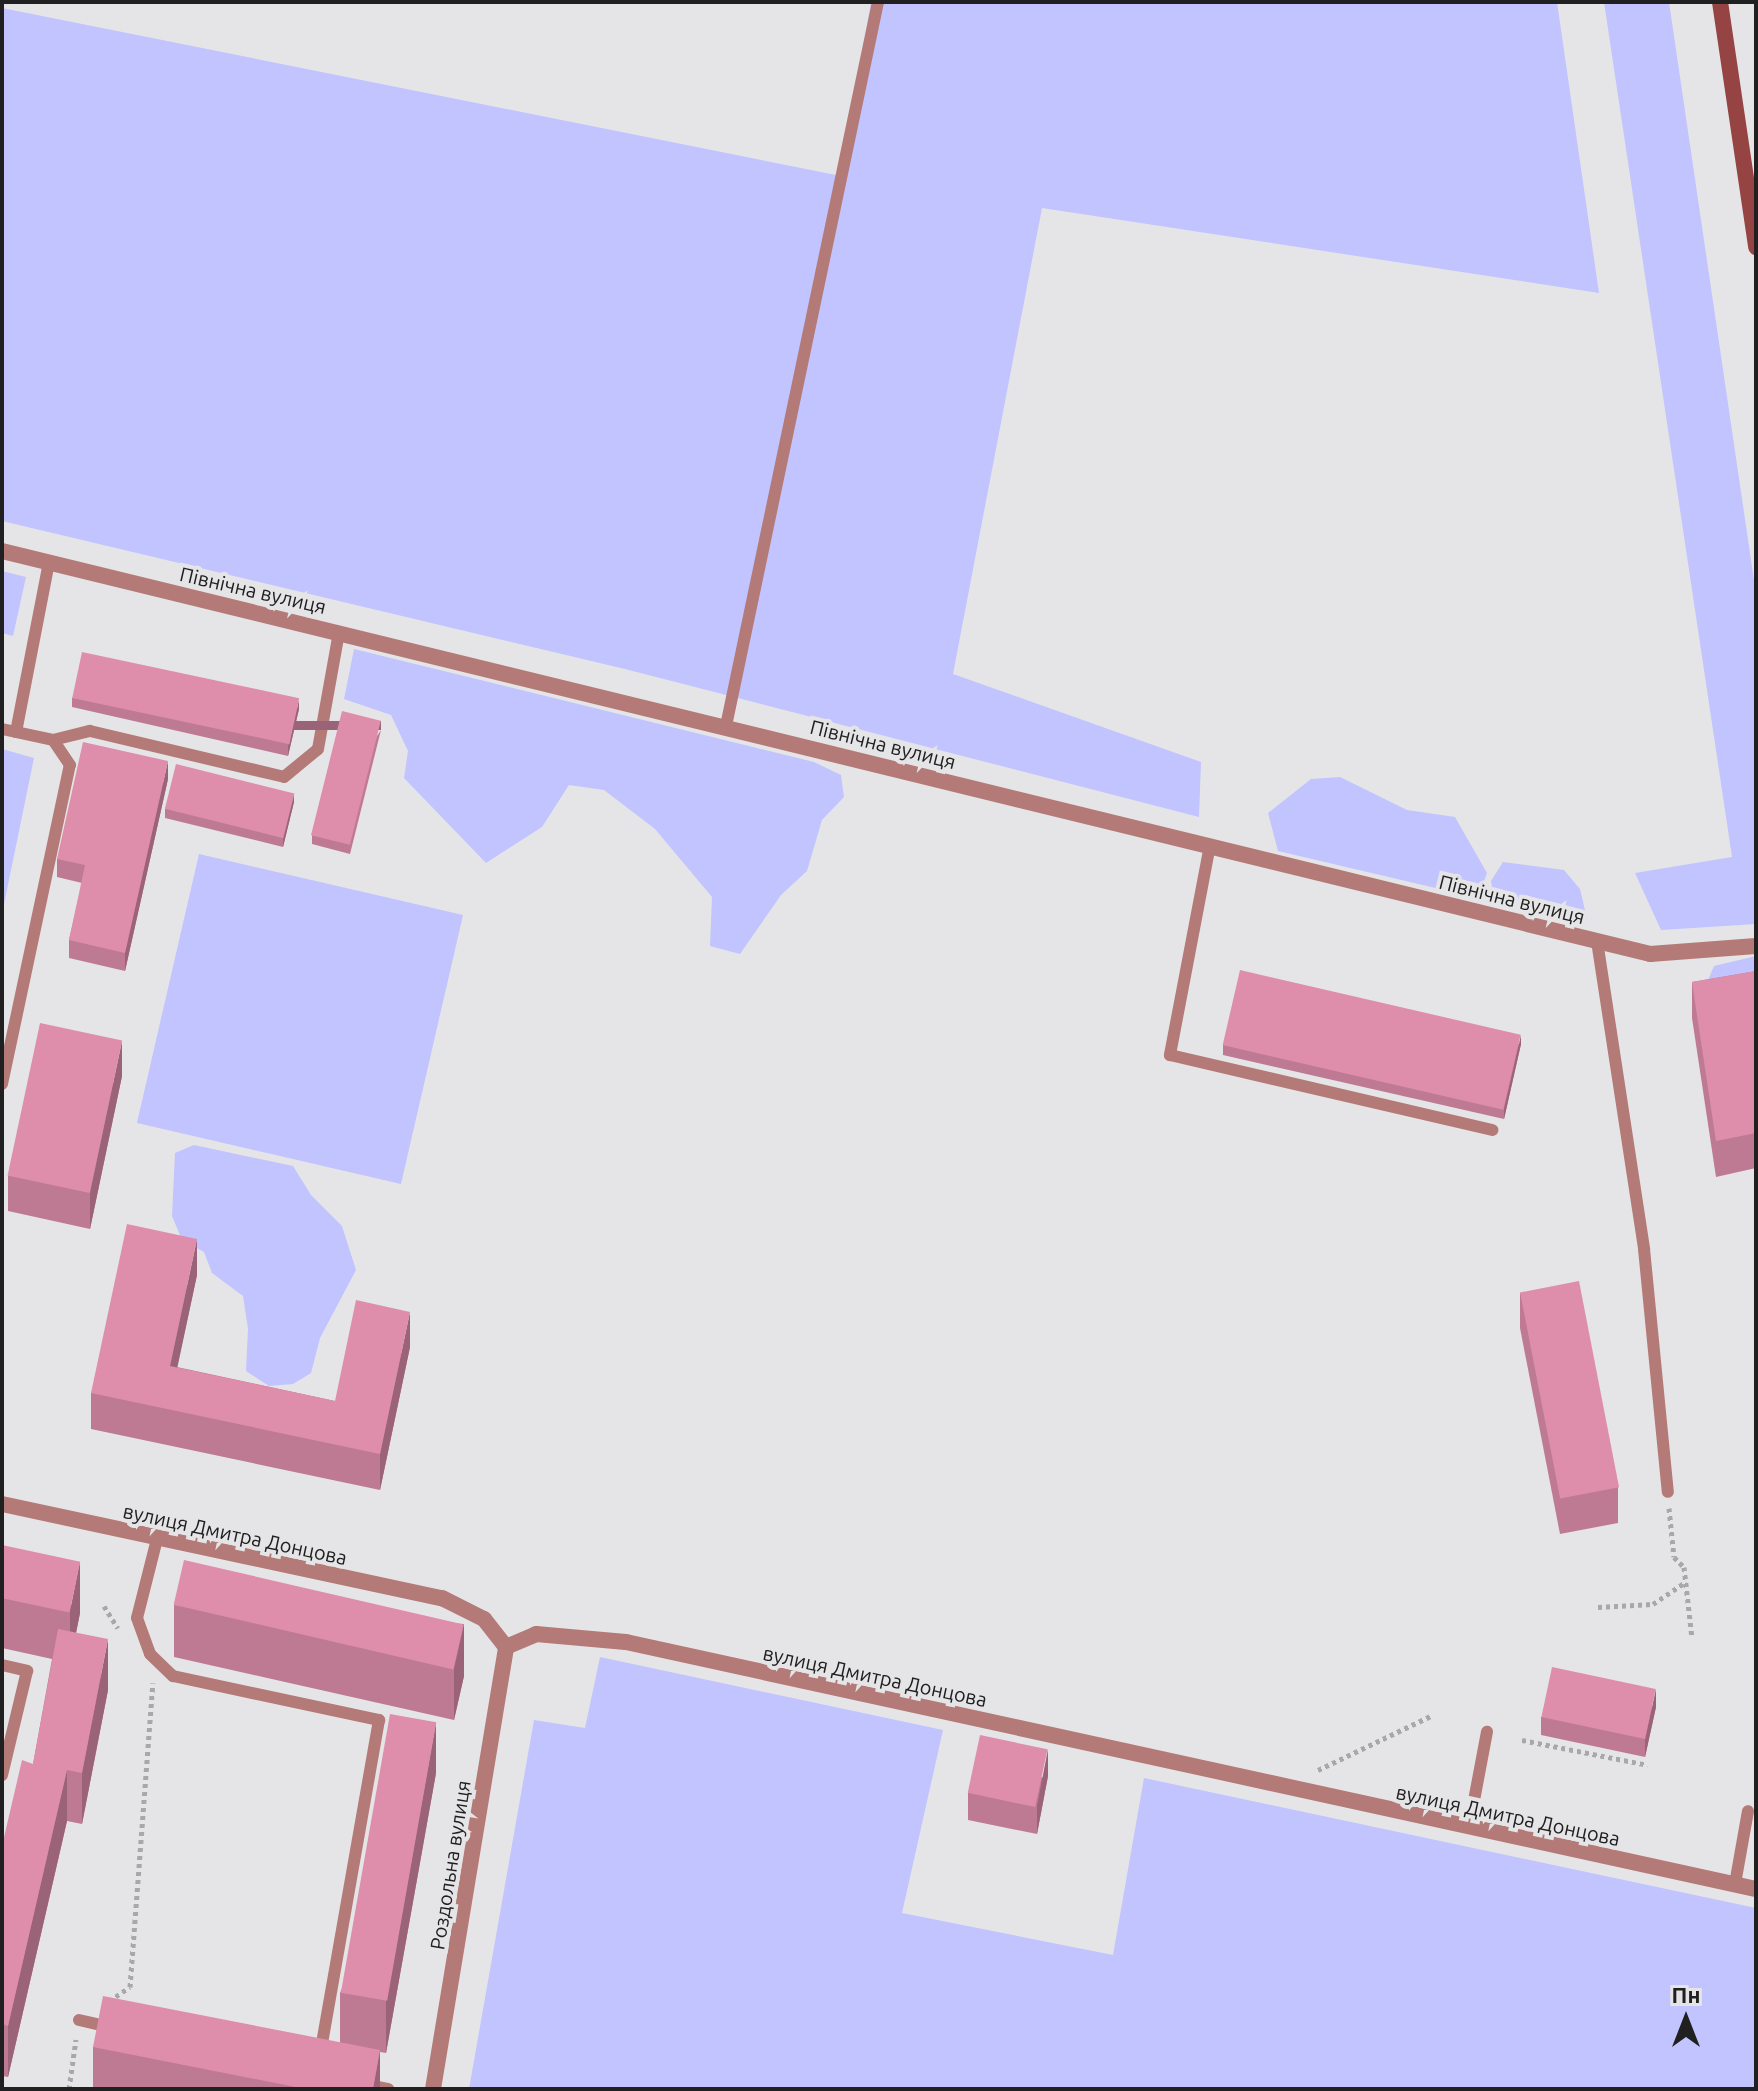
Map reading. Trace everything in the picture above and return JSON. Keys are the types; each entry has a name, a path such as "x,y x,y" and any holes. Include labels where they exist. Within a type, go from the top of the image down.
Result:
{"main road":[{"path":"1720,2 1756,247"}],"street":[{"name":"Північна вулиця","path":"2,551 1650,954 1756,946"},
{"name":"вулиця Дмитра Донцова","path":"2,1504 442,1598 484,1619 506,1647 536,1634 626,1642 1756,1889"},
{"name":"Роздольна вулиця","path":"433,2089 506,1647"}],"lane":[{"path":"726,726 878,2"},
{"path":"16,732 49,562"},
{"path":"2,729 53,740 90,731 284,777 318,749 339,632"},
{"path":"2,1084 70,765 53,740"},
{"path":"1210,845 1170,1055 1492,1130"},
{"path":"1597,941 1644,1249 1668,1492"},
{"path":"157,1539 137,1618 150,1654 173,1676 379,1720 316,2075"},
{"path":"2,1665 27,1671 2,1775"},
{"path":"1469,1827 1487,1732"},
{"path":"1735,1884 1748,1811"},
{"path":"79,2020 124,2030"},
{"path":"345,2081 388,2089"}],"path":[{"path":"1668,1492 1674,1557 1684,1567 1692,1638"},
{"path":"1598,1607 1653,1604 1686,1582"},
{"path":"104,1606 120,1631"},
{"path":"69,2089 79,2020 130,1987 153,1679"},
{"path":"1285,1786 1433,1715"},
{"path":"1522,1740 1648,1765"}],"shaded area":[{"path":"871,2 1557,2 1599,293 1042,208 953,674 1201,762 1199,817 625,669 2,521 2,8 841,176"},
{"path":"1604,2 1669,2 1756,594 1756,924 1661,930 1635,873 1732,857"},
{"path":"2,571 26,577 13,636 2,633"},
{"path":"354,649 814,762 841,775 844,797 822,820 807,871 781,895 740,954 710,946 712,897 655,829 604,790 569,785 542,827 486,863 404,778 408,751 391,715 344,699"},
{"path":"2,749 34,758 2,914"},
{"path":"1340,777 1407,810 1455,817 1487,873 1478,898 1278,851 1268,813 1311,779"},
{"path":"199,854 463,915 401,1184 137,1123"},
{"path":"1503,862 1564,870 1580,889 1587,919 1576,922 1494,900 1491,881"},
{"path":"1756,956 1756,996 1706,985 1714,966"},
{"path":"194,1145 293,1166 311,1195 342,1226 356,1270 320,1338 311,1373 293,1384 269,1386 246,1371 248,1329 243,1296 212,1273 204,1252 182,1240 172,1216 175,1153"},
{"path":"600,1657 943,1730 902,1913 1113,1955 1144,1778 1756,1908 1756,2089 469,2089 534,1720 585,1728"}],"building":[{"path":"82,652 299,698 289,744 72,698"},
{"path":"342,711 381,721 350,845 311,835"},
{"path":"83,742 168,761 125,953 69,940 85,865 57,859"},
{"path":"176,764 294,794 283,838 165,809"},
{"path":"1240,970 1521,1035 1503,1110 1223,1045"},
{"path":"1756,971 1756,1133 1716,1141 1692,982"},
{"path":"40,1023 122,1040 90,1193 8,1176"},
{"path":"127,1224 197,1239 170,1366 335,1401 356,1300 410,1312 380,1454 91,1393"},
{"path":"1579,1281 1619,1487 1560,1499 1520,1292"},
{"path":"2,1545 80,1562 69,1612 2,1598"},
{"path":"184,1560 464,1625 453,1669 174,1605"},
{"path":"58,1629 108,1639 82,1773 67,1770 8,2026 2,2024 2,1846 22,1760 33,1764"},
{"path":"1552,1667 1656,1689 1645,1739 1541,1717"},
{"path":"390,1714 436,1722 387,2001 341,1993"},
{"path":"980,1735 1047,1749 1035,1807 968,1793"},
{"path":"103,1996 380,2050 373,2089 306,2089 93,2047"}]}
